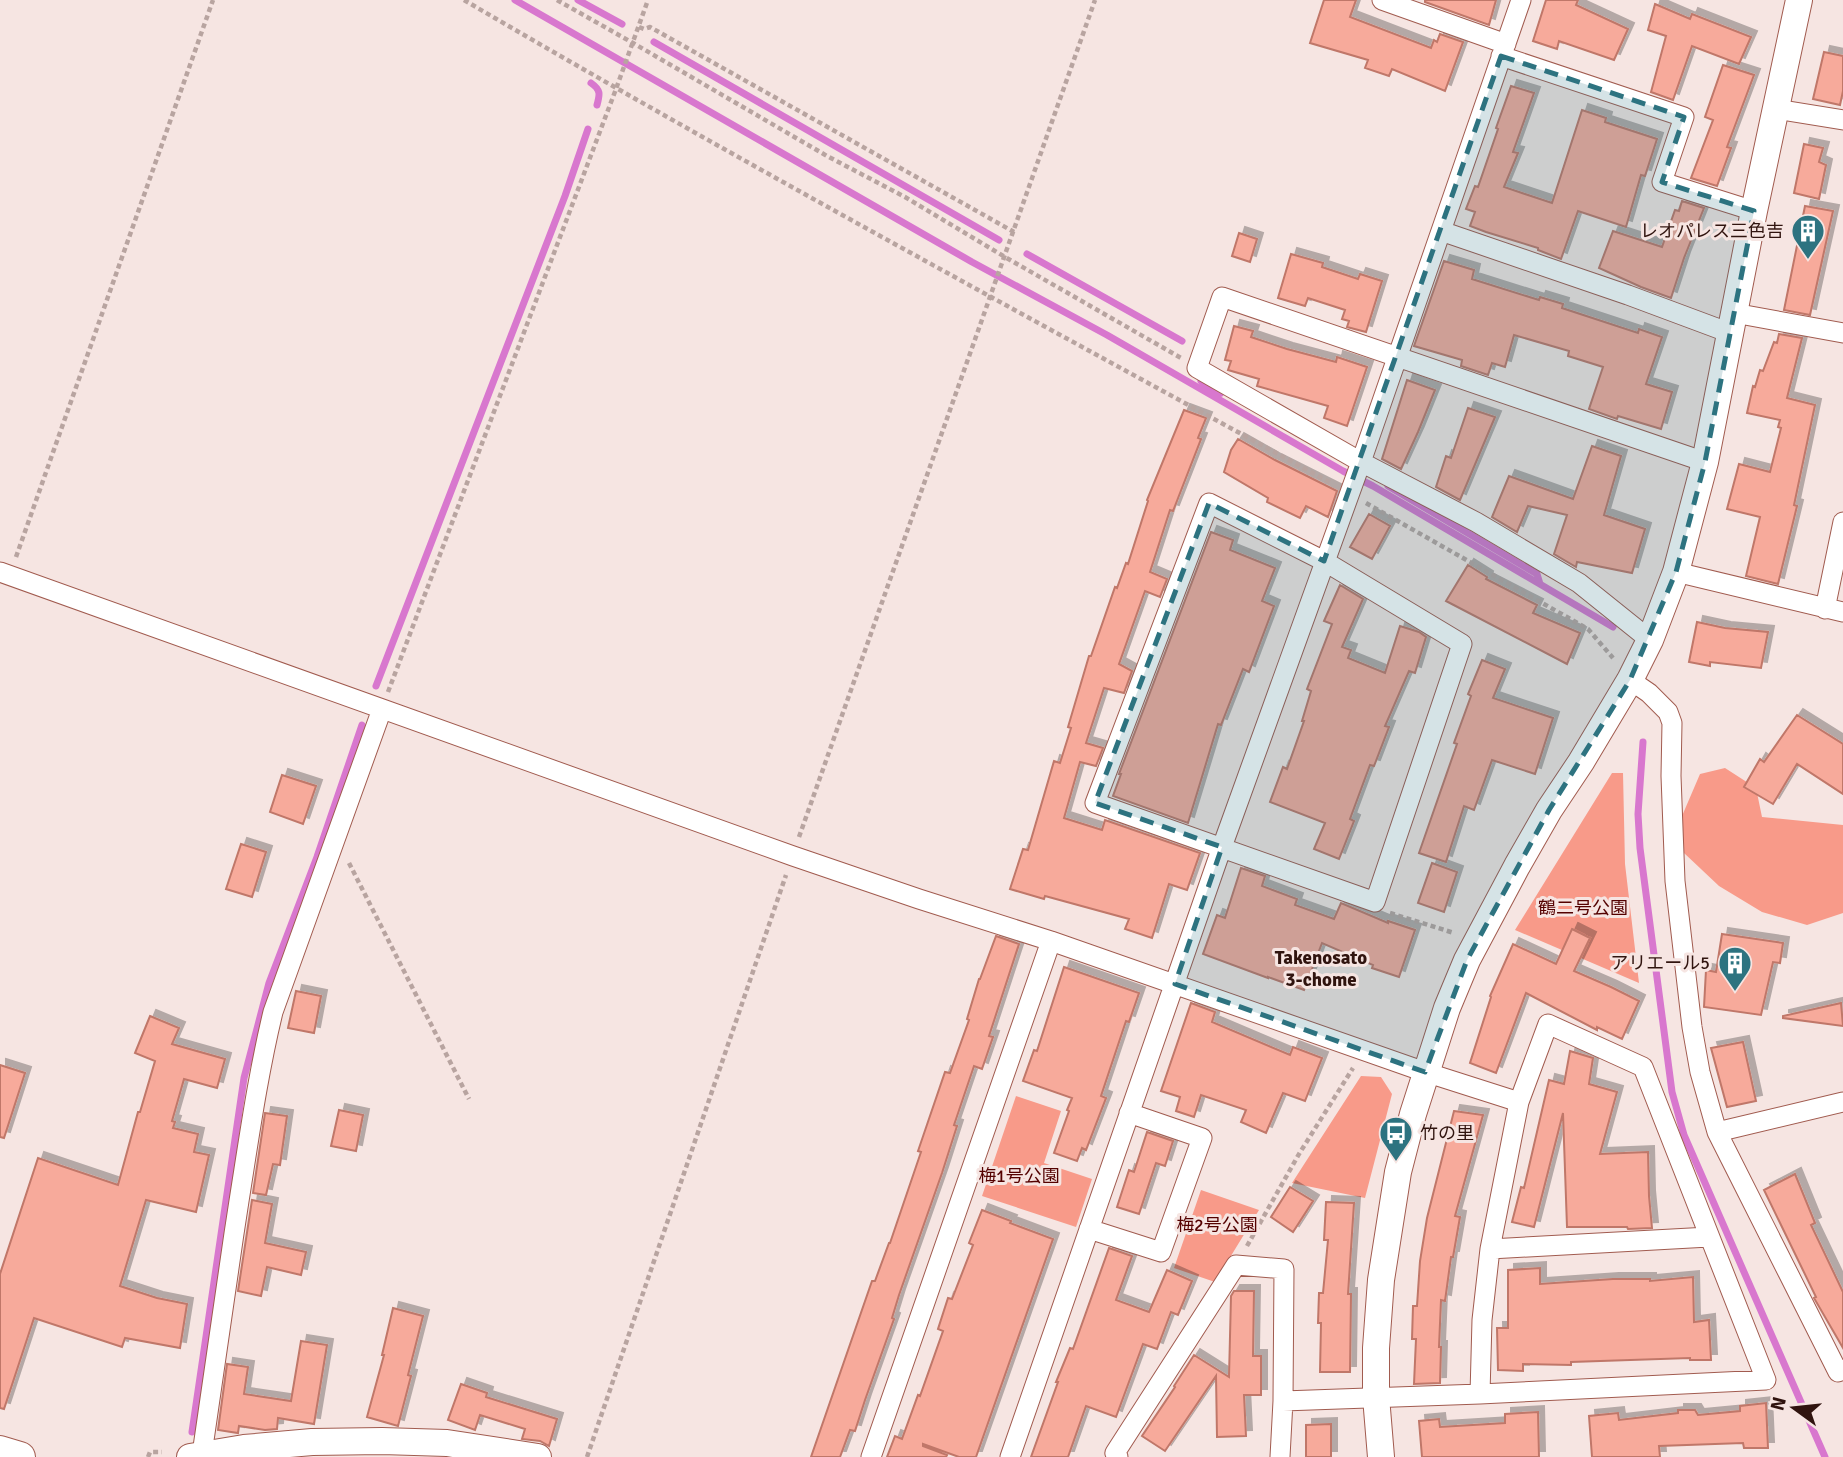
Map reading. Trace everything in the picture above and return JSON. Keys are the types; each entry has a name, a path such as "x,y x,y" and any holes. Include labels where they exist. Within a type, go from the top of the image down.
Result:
{"main road":[{"path":"0,1451 20,1457"}],"street":[{"path":"1382,0 1503,50 1684,117 1662,182 1754,211"},
{"path":"1010,1457 1521,0"},
{"path":"1381,1457 1376,1397 1376,1348 1381,1280 1398,1172 1425,1072 1467,960 1549,810 1630,680 1650,640 1676,572 1705,462 1776,109 1794,2"},
{"path":"1776,109 1843,120"},
{"path":"1441,231 1628,295 1732,323 1843,333"},
{"path":"1650,640 1579,583 1476,522 1360,465 1197,368 1222,297 1705,462"},
{"path":"1209,503 1324,561 1462,645 1375,902 1095,803 1209,503"},
{"path":"1676,572 1834,610 1843,522"},
{"path":"5,573 793,856 1051,941 1425,1072 1520,1102"},
{"path":"1630,680 1649,693 1668,712 1672,723 1675,881 1692,1027 1700,1072 1717,1132 1838,1372 1843,1370"},
{"path":"382,709 273,1012 262,1058 196,1455 313,1442 382,1441 447,1443 538,1457"},
{"path":"871,1457 1051,941"},
{"path":"1283,1401 1480,1394 1766,1380 1643,1067 1548,1024 1520,1102 1490,1249 1482,1320 1480,1394"},
{"path":"1717,1132 1843,1102"},
{"path":"1089,1228 1161,1252 1202,1138 1129,1113"},
{"path":"1490,1249 1709,1237"},
{"path":"1118,1457 1115,1454 1236,1265 1284,1269 1280,1457"}],"path":[{"path":"5,573 213,0"},
{"path":"464,0 616,89 990,298 1351,489 1588,629 1613,658"},
{"path":"556,0 827,156 905,197 1197,368"},
{"path":"382,709 648,0"},
{"path":"587,1457 793,856 1096,0"},
{"path":"638,27 650,27 1014,232"},
{"path":"336,838 469,1099"},
{"path":"1375,902 1392,915 1457,934"},
{"path":"1236,1265 1299,1154 1353,1068"},
{"path":"148,1457 150,1452 162,1452"}],"highlighted area":[{"path":"1501,56 1684,117 1662,182 1754,211 1705,462 1676,572 1630,680 1549,810 1467,960 1425,1072 1175,984 1222,847 1095,803 1209,503 1324,561"}],"green space":[{"path":"1725,768 1756,788 1762,817 1843,825 1843,913 1807,925 1762,912 1719,886 1684,853 1679,823 1700,774"},
{"name":"鶴二号公園","path":"1612,773 1623,773 1625,864 1639,983 1515,930"},
{"path":"1361,1076 1381,1077 1392,1094 1365,1198 1292,1183"},
{"name":"梅1号公園","path":"1016,1096 1061,1111 1044,1163 1092,1179 1076,1227 982,1196"},
{"name":"梅2号公園","path":"1201,1190 1259,1210 1215,1282 1174,1268"}],"building":[{"path":"1324,0 1356,0 1350,17 1431,48 1440,34 1463,42 1445,91 1392,69 1389,76 1365,68 1368,60 1310,43"},
{"path":"1425,0 1496,0 1489,25"},
{"path":"1546,0 1578,0 1576,5 1628,29 1614,60 1559,41 1557,49 1533,41"},
{"path":"1655,4 1690,19 1692,14 1751,37 1739,64 1692,46 1673,100 1651,92 1666,36 1648,30"},
{"path":"1824,52 1843,56 1843,91 1840,105 1813,99"},
{"path":"1723,65 1754,75 1727,147 1731,148 1717,186 1691,178 1713,120 1705,117"},
{"path":"1511,86 1534,93 1513,152 1518,153 1504,187 1552,203 1582,110 1606,118 1605,122 1657,139 1645,176 1641,175 1626,227 1578,211 1561,259 1538,248 1470,226 1475,212 1466,209 1475,186 1478,187"},
{"path":"1804,144 1823,148 1819,162 1826,165 1819,199 1794,193"},
{"path":"1682,201 1704,208 1671,298 1599,268 1613,231 1662,247 1675,210 1679,211"},
{"name":"レオパレス三色吉","path":"1805,206 1833,211 1810,315 1784,310"},
{"path":"1239,233 1257,239 1250,262 1232,256"},
{"path":"1291,254 1323,263 1322,267 1358,279 1360,274 1382,281 1366,332 1347,327 1349,321 1342,319 1345,310 1308,298 1305,306 1278,298"},
{"path":"1444,261 1474,270 1472,279 1539,300 1540,297 1563,304 1562,308 1638,333 1639,329 1662,337 1646,384 1672,392 1661,429 1618,416 1617,419 1589,409 1603,367 1568,356 1569,351 1514,335 1505,367 1492,363 1488,375 1461,366 1462,360 1414,346"},
{"path":"1234,326 1253,331 1251,337 1287,349 1336,362 1337,357 1367,367 1347,426 1324,418 1328,406 1257,386 1259,379 1228,370 1231,361 1225,360"},
{"path":"1779,334 1802,338 1787,398 1815,405 1794,505 1797,506 1778,584 1746,576 1760,517 1727,509 1739,464 1770,472 1781,428 1778,427 1780,420 1747,413 1753,386 1755,387 1760,370 1763,371 1774,342 1777,343"},
{"path":"1407,380 1435,390 1401,469 1382,459"},
{"path":"1468,408 1495,417 1460,500 1436,487 1446,456 1451,458"},
{"path":"1184,410 1206,418 1198,438 1201,439 1173,511 1170,510 1150,572 1167,579 1160,597 1145,591 1119,664 1132,671 1124,693 1104,688 1086,743 1103,748 1096,766 1080,762 1064,818 1102,830 1105,820 1200,853 1187,890 1169,884 1152,938 1125,929 1129,919 1010,889 1023,849 1028,850 1054,761 1060,763 1089,656 1115,587 1117,588 1126,563 1128,564 1147,500"},
{"path":"1238,439 1337,491 1328,517 1306,506 1300,518 1267,502 1268,498 1224,472 1231,450"},
{"path":"1592,446 1621,456 1604,515 1645,529 1632,573 1577,562 1576,567 1554,554 1567,515 1528,506 1517,532 1492,517 1509,476 1573,499"},
{"path":"1369,514 1390,526 1372,559 1350,547"},
{"path":"1211,532 1233,540 1230,550 1275,568 1262,601 1274,606 1249,672 1243,669 1221,725 1218,724 1188,823 1113,796"},
{"path":"1468,565 1487,577 1486,579 1537,605 1533,613 1580,633 1567,664 1446,601"},
{"path":"1340,585 1363,599 1342,647 1351,650 1348,658 1385,673 1400,626 1426,637 1415,673 1409,671 1385,726 1389,727 1374,766 1370,765 1350,819 1354,821 1339,859 1314,849 1325,823 1270,802 1283,767 1287,769 1304,721 1311,691 1307,689 1332,624 1324,621"},
{"path":"1697,622 1768,632 1761,668 1710,662 1710,666 1689,662"},
{"path":"1482,660 1505,669 1493,698 1553,718 1535,774 1492,760 1474,810 1464,806 1446,862 1419,853 1457,744 1454,743 1471,696 1468,694"},
{"path":"1797,715 1843,744 1843,794 1797,764 1773,804 1744,787 1760,759 1764,762"},
{"path":"282,775 316,786 303,824 270,812"},
{"path":"241,844 266,852 252,897 226,889"},
{"path":"1432,863 1457,872 1444,912 1418,903"},
{"path":"1241,868 1265,876 1262,886 1297,899 1295,905 1334,919 1341,903 1388,923 1415,930 1399,977 1372,968 1373,965 1322,943 1304,990 1203,954 1217,915 1225,918"},
{"path":"1572,929 1590,938 1574,971 1639,1001 1622,1039 1597,1027 1597,1030 1526,993 1496,1073 1470,1063 1490,996 1513,944 1556,964"},
{"path":"1722,934 1783,943 1780,963 1773,962 1761,1015 1704,1007 1706,970 1716,972"},
{"path":"996,936 1019,944 989,1036 993,1037 982,1069 974,1066 954,1125 957,1126 942,1173 855,1431 850,1430 840,1457 811,1457 872,1281 875,1281 890,1243 945,1072 950,1073 969,1020 967,1019 979,979"},
{"path":"1064,967 1139,993 1129,1022 1126,1021 1101,1096 1106,1098 1086,1150 1082,1148 1077,1161 1054,1153 1072,1098 1023,1081 1034,1050 1037,1051"},
{"path":"296,991 321,996 314,1033 288,1028"},
{"path":"1191,1003 1215,1012 1212,1022 1290,1055 1293,1047 1322,1058 1305,1101 1283,1093 1266,1133 1241,1122 1246,1110 1201,1095 1194,1117 1176,1111 1180,1097 1161,1091"},
{"path":"1841,1003 1843,1026 1783,1018 1783,1016"},
{"path":"150,1016 179,1028 172,1044 225,1059 217,1088 184,1079 172,1121 175,1122 173,1128 198,1134 194,1152 209,1155 196,1212 146,1200 120,1286 187,1304 180,1348 125,1338 122,1347 34,1318 4,1409 0,1408 0,1274 38,1158 118,1185 155,1061 135,1053"},
{"path":"1743,1042 1756,1101 1727,1107 1711,1048"},
{"path":"1570,1051 1593,1058 1589,1084 1617,1092 1600,1154 1648,1152 1652,1228 1567,1227 1563,1113 1534,1227 1512,1222 1521,1187 1524,1188 1549,1080 1564,1084"},
{"path":"0,1065 25,1073 4,1138 0,1137"},
{"path":"339,1110 363,1115 356,1151 331,1146"},
{"path":"1454,1111 1483,1115 1455,1216 1460,1217 1445,1301 1441,1300 1440,1383 1414,1384 1416,1339 1412,1339 1413,1306 1417,1306 1420,1261 1427,1218"},
{"path":"265,1113 287,1116 280,1165 273,1164 266,1195 253,1193"},
{"path":"1147,1132 1173,1141 1165,1166 1156,1163 1139,1214 1117,1207 1129,1170 1134,1172"},
{"path":"1795,1174 1815,1223 1811,1225 1843,1292 1843,1348 1814,1298 1816,1297 1764,1190"},
{"path":"1290,1187 1313,1201 1293,1232 1271,1217"},
{"path":"252,1200 272,1204 265,1243 306,1252 301,1275 267,1267 261,1296 238,1291"},
{"path":"1326,1202 1354,1203 1348,1294 1351,1294 1350,1372 1320,1372 1319,1293 1323,1293 1328,1240 1324,1240"},
{"path":"982,1210 1053,1239 976,1457 959,1457 923,1444 947,1455 946,1457 887,1457 895,1436 902,1439 918,1395 920,1396 943,1331 938,1329 948,1298 952,1299 973,1245 969,1243"},
{"path":"1109,1248 1132,1256 1116,1300 1149,1312 1167,1270 1192,1281 1178,1315 1171,1312 1157,1349 1143,1344 1116,1417 1086,1406 1068,1457 1031,1457 1056,1382 1070,1348 1073,1349"},
{"path":"1540,1268 1540,1284 1693,1277 1694,1322 1709,1320 1711,1360 1690,1358 1571,1362 1571,1365 1523,1364 1523,1371 1498,1370 1497,1328 1508,1328 1508,1270"},
{"path":"1234,1291 1254,1291 1253,1356 1261,1356 1261,1395 1244,1395 1246,1436 1217,1437 1216,1376 1165,1451 1142,1436 1194,1355 1229,1377 1231,1296"},
{"path":"393,1308 423,1316 398,1426 367,1417 384,1355"},
{"path":"301,1341 327,1345 314,1424 278,1418 277,1429 239,1426 238,1433 218,1430 227,1364 248,1367 244,1394 291,1401"},
{"path":"461,1384 487,1393 486,1397 557,1419 549,1446 540,1441 522,1439 525,1429 480,1415 475,1430 448,1420"},
{"path":"1766,1403 1768,1448 1744,1448 1743,1443 1659,1446 1660,1457 1592,1457 1589,1416 1618,1413 1619,1420 1678,1413 1678,1410 1695,1410 1698,1415 1740,1411 1740,1406"},
{"path":"1538,1412 1539,1457 1422,1457 1419,1421 1439,1419 1440,1427 1505,1423 1505,1414"},
{"path":"1331,1424 1331,1457 1306,1457 1306,1425"}],"waterway":[{"path":"515,0 972,262 1107,335 1373,486 1613,627"},
{"path":"578,0 622,24"},
{"path":"654,42 999,240"},
{"path":"591,83 599,92 597,105"},
{"path":"376,686 565,196 588,129"},
{"path":"1027,254 1182,341"},
{"path":"1201,381 1221,393"},
{"path":"1388,486 1537,574 1540,584"},
{"path":"192,1432 244,1078 269,983 317,857 362,725"},
{"path":"1643,742 1638,814 1640,848 1672,1092 1684,1135 1825,1457"}],"place":[{"name":"レオパレス三色吉","path":"1808,261"},
{"name":"アリエール5","path":"1735,993"},
{"name":"竹の里","path":"1396,1163"}],"district":[{"name":"Takenosato 3-chome","path":"1321,969"}]}
